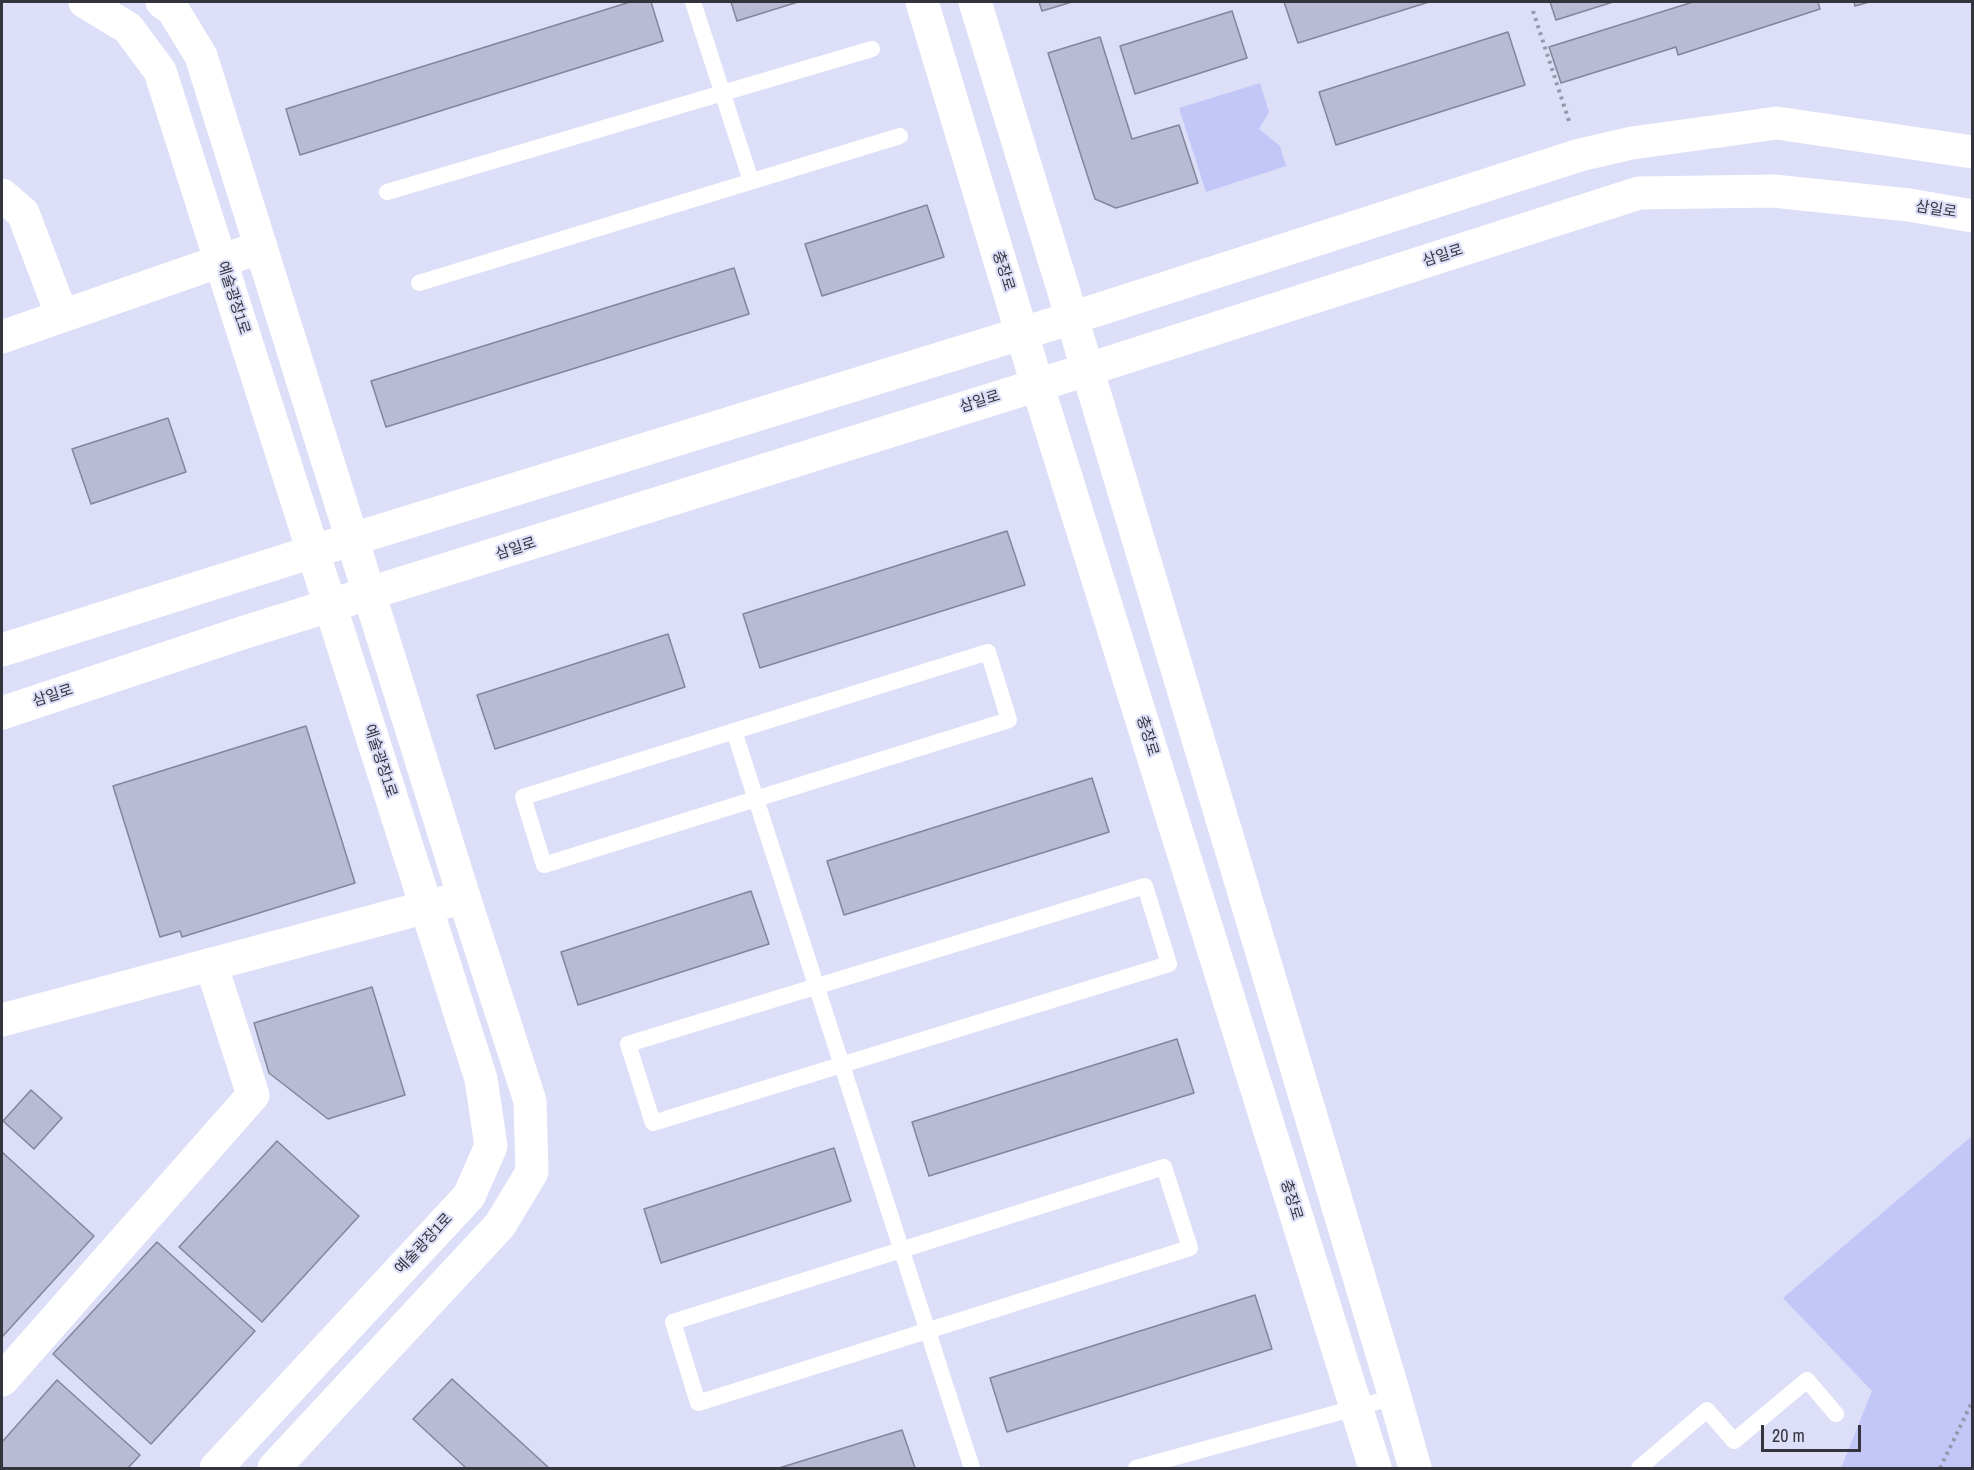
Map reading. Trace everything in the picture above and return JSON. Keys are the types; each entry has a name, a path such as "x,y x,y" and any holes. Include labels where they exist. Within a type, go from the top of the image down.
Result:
{"street":[{"name":"예술광장1로","path":"85,2 128,28 160,71 481,1079 491,1146 469,1196 216,1468"},
{"path":"162,2 173,10 201,56 530,1101 532,1172 500,1225 274,1468"},
{"name":"충장로","path":"922,2 1021,333 1375,1468"},
{"path":"975,2 1072,318 1415,1468"},
{"path":"2,650 353,539 1072,318 1580,155 1632,143 1777,123 1972,152"},
{"name":"삼일로","path":"2,713 245,632 370,595 1086,370 1639,193 1773,191 1909,205 1972,216"},
{"path":"2,195 23,213 62,316"},
{"path":"2,337 261,247"},
{"path":"2,1020 464,897"},
{"path":"2,1380 253,1095 211,964"}],"lane":[{"path":"693,2 751,181"},
{"path":"387,192 872,49"},
{"path":"419,283 900,136"},
{"path":"988,652 1010,720 755,800 544,865 523,797 988,652"},
{"path":"734,731 972,1468"},
{"path":"1145,886 1169,964 653,1123 628,1044 816,986 1145,886"},
{"path":"1164,1167 1190,1248 927,1331 698,1402 672,1322 1164,1167"},
{"path":"1639,1468 1707,1410 1734,1442 1807,1380 1836,1414"},
{"path":"1136,1468 1395,1397"}],"path":[{"path":"1533,11 1580,155"},
{"path":"1940,1468 1972,1402"}],"shaded area":[{"path":"1260,83 1269,112 1259,129 1280,146 1286,166 1206,192 1179,108"},
{"path":"1972,1136 1972,1468 1841,1468 1872,1391 1783,1298"}],"building":[{"path":"630,2 651,2 663,41 300,155 286,109"},
{"path":"731,2 798,2 737,21"},
{"path":"1039,2 1072,2 1042,11"},
{"path":"1284,2 1429,2 1298,43"},
{"path":"1550,2 1613,2 1556,20"},
{"path":"1693,2 1818,2 1820,9 1678,55 1676,47 1561,83 1549,47"},
{"path":"1854,2 1869,2 1855,6"},
{"path":"1232,11 1247,58 1135,94 1120,46"},
{"path":"1508,32 1525,85 1336,145 1319,92"},
{"path":"1100,37 1132,139 1179,125 1198,183 1116,208 1095,199 1048,53"},
{"path":"927,205 944,257 822,296 805,244"},
{"path":"734,268 749,314 386,427 371,381"},
{"path":"168,418 186,472 91,504 72,449"},
{"path":"1007,531 1025,585 760,668 743,614"},
{"path":"668,634 685,687 495,749 477,695"},
{"path":"306,726 355,883 182,937 180,931 160,937 113,786"},
{"path":"1092,778 1109,832 844,915 827,861"},
{"path":"751,891 769,944 578,1005 561,952"},
{"path":"372,987 405,1095 328,1119 269,1073 254,1023"},
{"path":"1177,1039 1194,1093 929,1176 912,1122"},
{"path":"31,1090 62,1118 34,1149 3,1121"},
{"path":"277,1141 359,1216 262,1322 179,1247"},
{"path":"834,1148 851,1201 661,1263 644,1209"},
{"path":"2,1152 94,1236 2,1337"},
{"path":"157,1242 255,1331 151,1444 53,1354"},
{"path":"1255,1295 1272,1349 1007,1432 990,1378"},
{"path":"452,1379 549,1468 466,1468 413,1419"},
{"path":"57,1380 140,1455 128,1468 2,1468 2,1442"},
{"path":"902,1430 915,1468 779,1468"}]}
